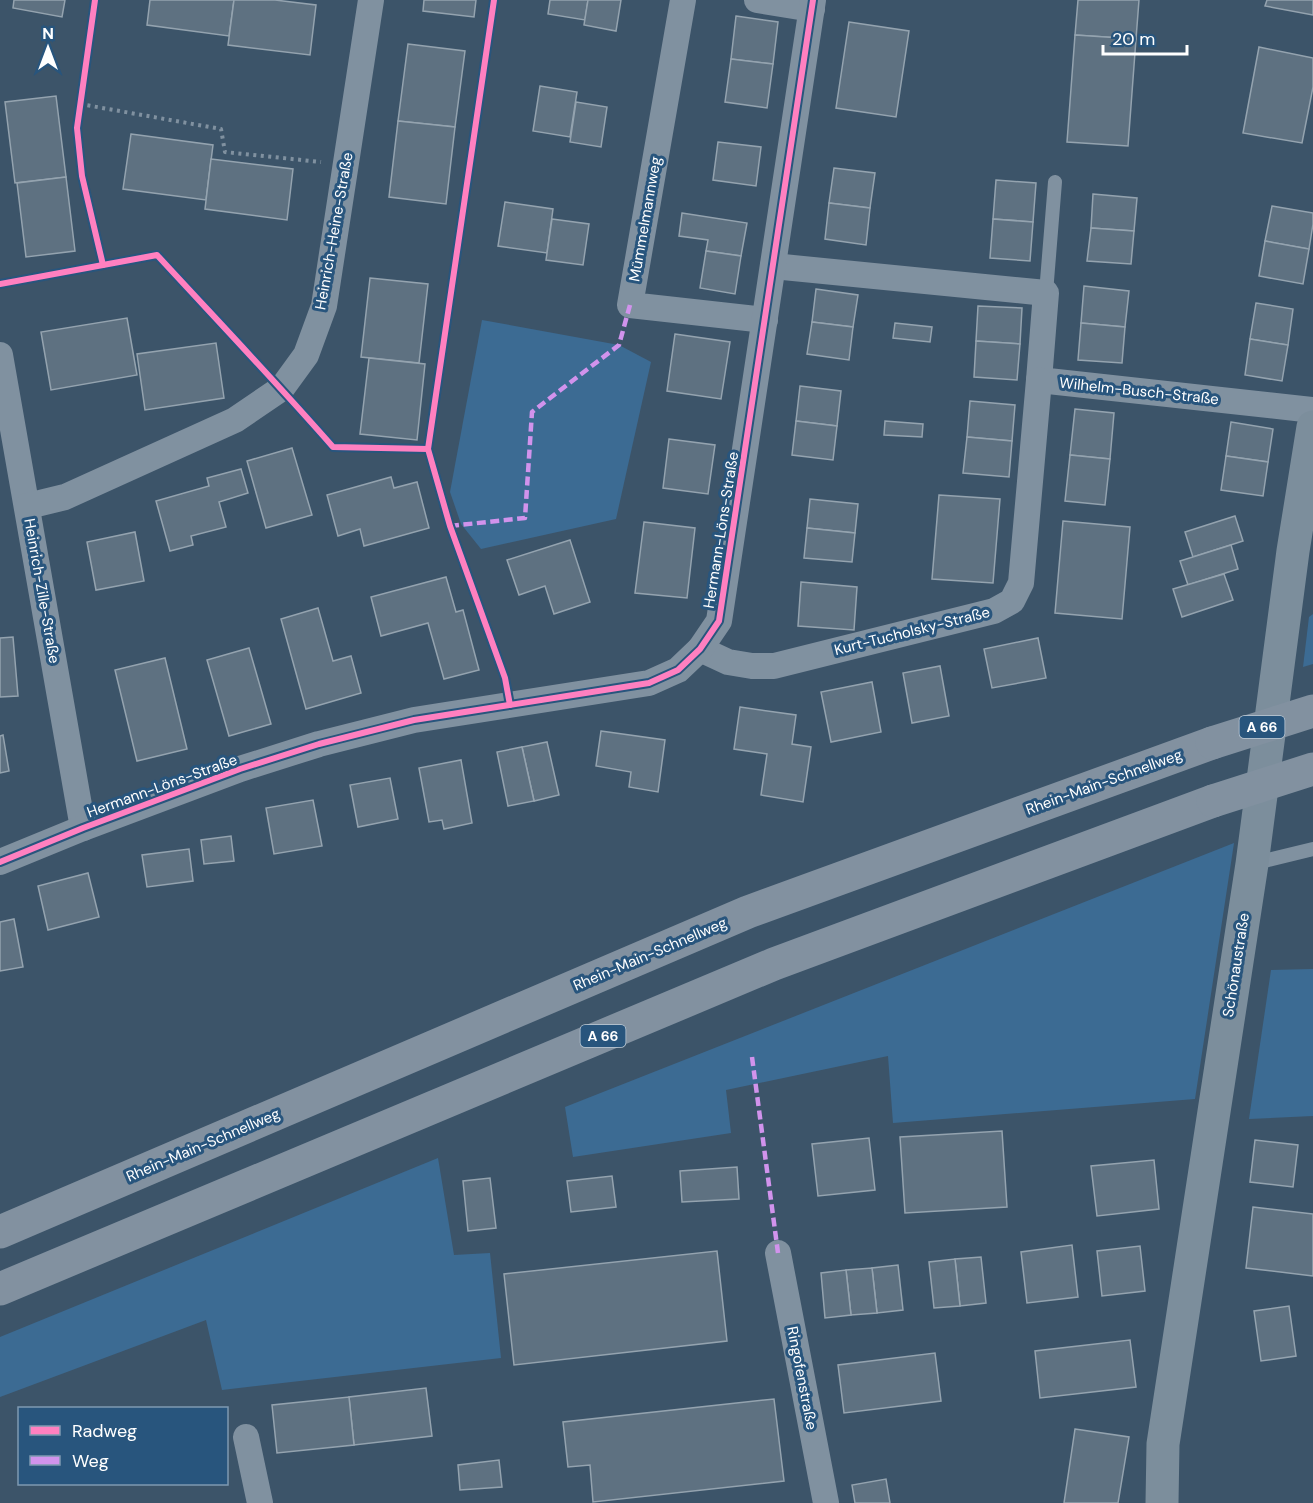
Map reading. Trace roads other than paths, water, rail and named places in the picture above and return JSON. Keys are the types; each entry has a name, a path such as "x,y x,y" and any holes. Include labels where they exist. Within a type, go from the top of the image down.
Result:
{"highway":[{"name":"Rhein-Main-Schnellweg","path":"0,1232 748,912 1212,743 1313,711"},
{"name":"A 66","path":"0,1289 774,964 1214,801 1313,769"}],"street":[{"name":"Heinrich-Heine-Straße","path":"28,506 65,497 235,420 282,388 306,355 324,306 371,0"},
{"name":"Mümmelmannweg","path":"683,0 630,305 765,320"},
{"path":"757,0 813,4"},
{"name":"Hermann-Löns-Straße","path":"0,862 240,769 330,741 414,720 649,683 678,670 700,649 719,621 813,4"},
{"path":"773,266 1046,293"},
{"name":"Wilhelm-Busch-Straße","path":"1046,293 1039,380 1313,410"},
{"name":"Heinrich-Zille-Straße","path":"0,355 83,828"},
{"name":"Kurt-Tucholsky-Straße","path":"700,649 728,662 752,666 774,666 994,611 1012,601 1021,583 1039,380"},
{"name":"Schönaustraße","path":"1162,1503 1163,1444 1252,864 1293,551 1313,427"},
{"name":"Ringofenstraße","path":"778,1253 826,1503"},
{"path":"246,1437 260,1503"}],"lane":[{"path":"1046,293 1055,182"},
{"path":"1252,864 1313,849"}]}
